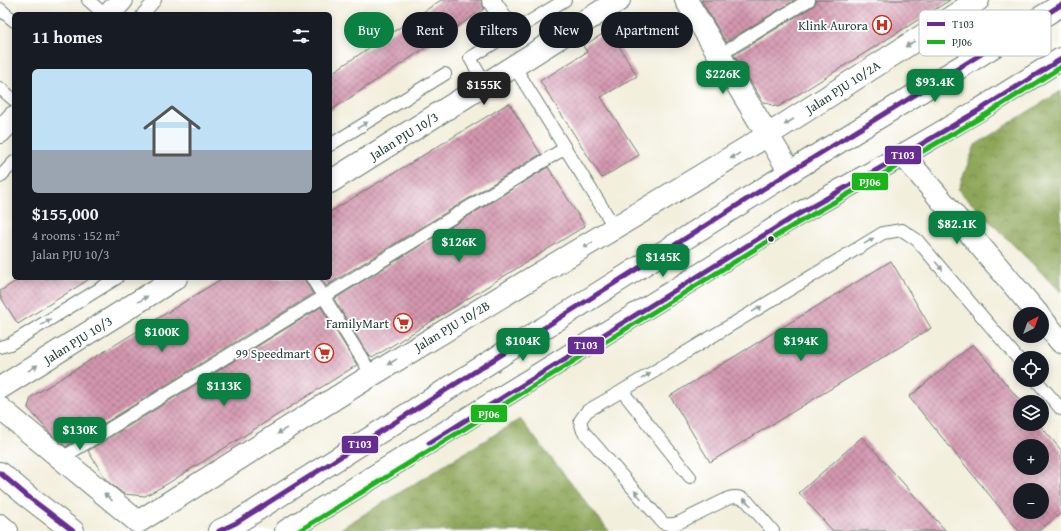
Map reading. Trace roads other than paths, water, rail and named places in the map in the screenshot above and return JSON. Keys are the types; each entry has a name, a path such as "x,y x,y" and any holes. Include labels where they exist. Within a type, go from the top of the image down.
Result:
{"street":[{"path":"111,12 122,0"},
{"path":"491,0 499,12"},
{"name":"Jalan PJU 10/3","path":"332,181 619,0"},
{"path":"686,0 790,172"},
{"name":"Jalan PJU 10/2A","path":"962,10 978,0"},
{"path":"1051,11 1061,5"},
{"name":"Jalan PJU 10/2A","path":"768,135 919,38"},
{"path":"228,527 790,172 978,56"},
{"path":"286,531 790,219 981,109 1061,59"},
{"path":"0,132 12,119"},
{"name":"Jalan PJU 10/2B","path":"62,458 138,522 372,374 768,135"},
{"path":"903,155 1032,307"},
{"name":"Jalan PJU 10/3","path":"0,388 173,280"},
{"path":"1049,327 1061,342"},
{"path":"0,408 62,458"},
{"path":"0,473 73,531"},
{"path":"0,525 8,531"}],"lane":[{"path":"88,0 102,12"},
{"path":"145,12 155,0"},
{"path":"531,21 564,0"},
{"path":"719,55 808,0"},
{"path":"0,9 12,19"},
{"path":"485,84 470,58 487,48"},
{"path":"514,66 615,228"},
{"path":"332,144 445,74"},
{"path":"0,88 12,98"},
{"path":"62,458 565,148"},
{"path":"0,177 12,164"},
{"path":"773,531 747,502 742,498 735,497 729,498 678,524 668,525 663,523 583,431 580,421 587,411 883,233 902,230 917,240 1013,353"},
{"path":"0,347 10,344 114,280"},
{"path":"313,280 372,374"},
{"path":"1042,387 1061,409"},
{"path":"622,391 690,477"}],"place":[{"name":"Klink Aurora","path":"882,25"},
{"name":"FamilyMart","path":"403,323"},
{"name":"99 Speedmart","path":"324,353"}]}
